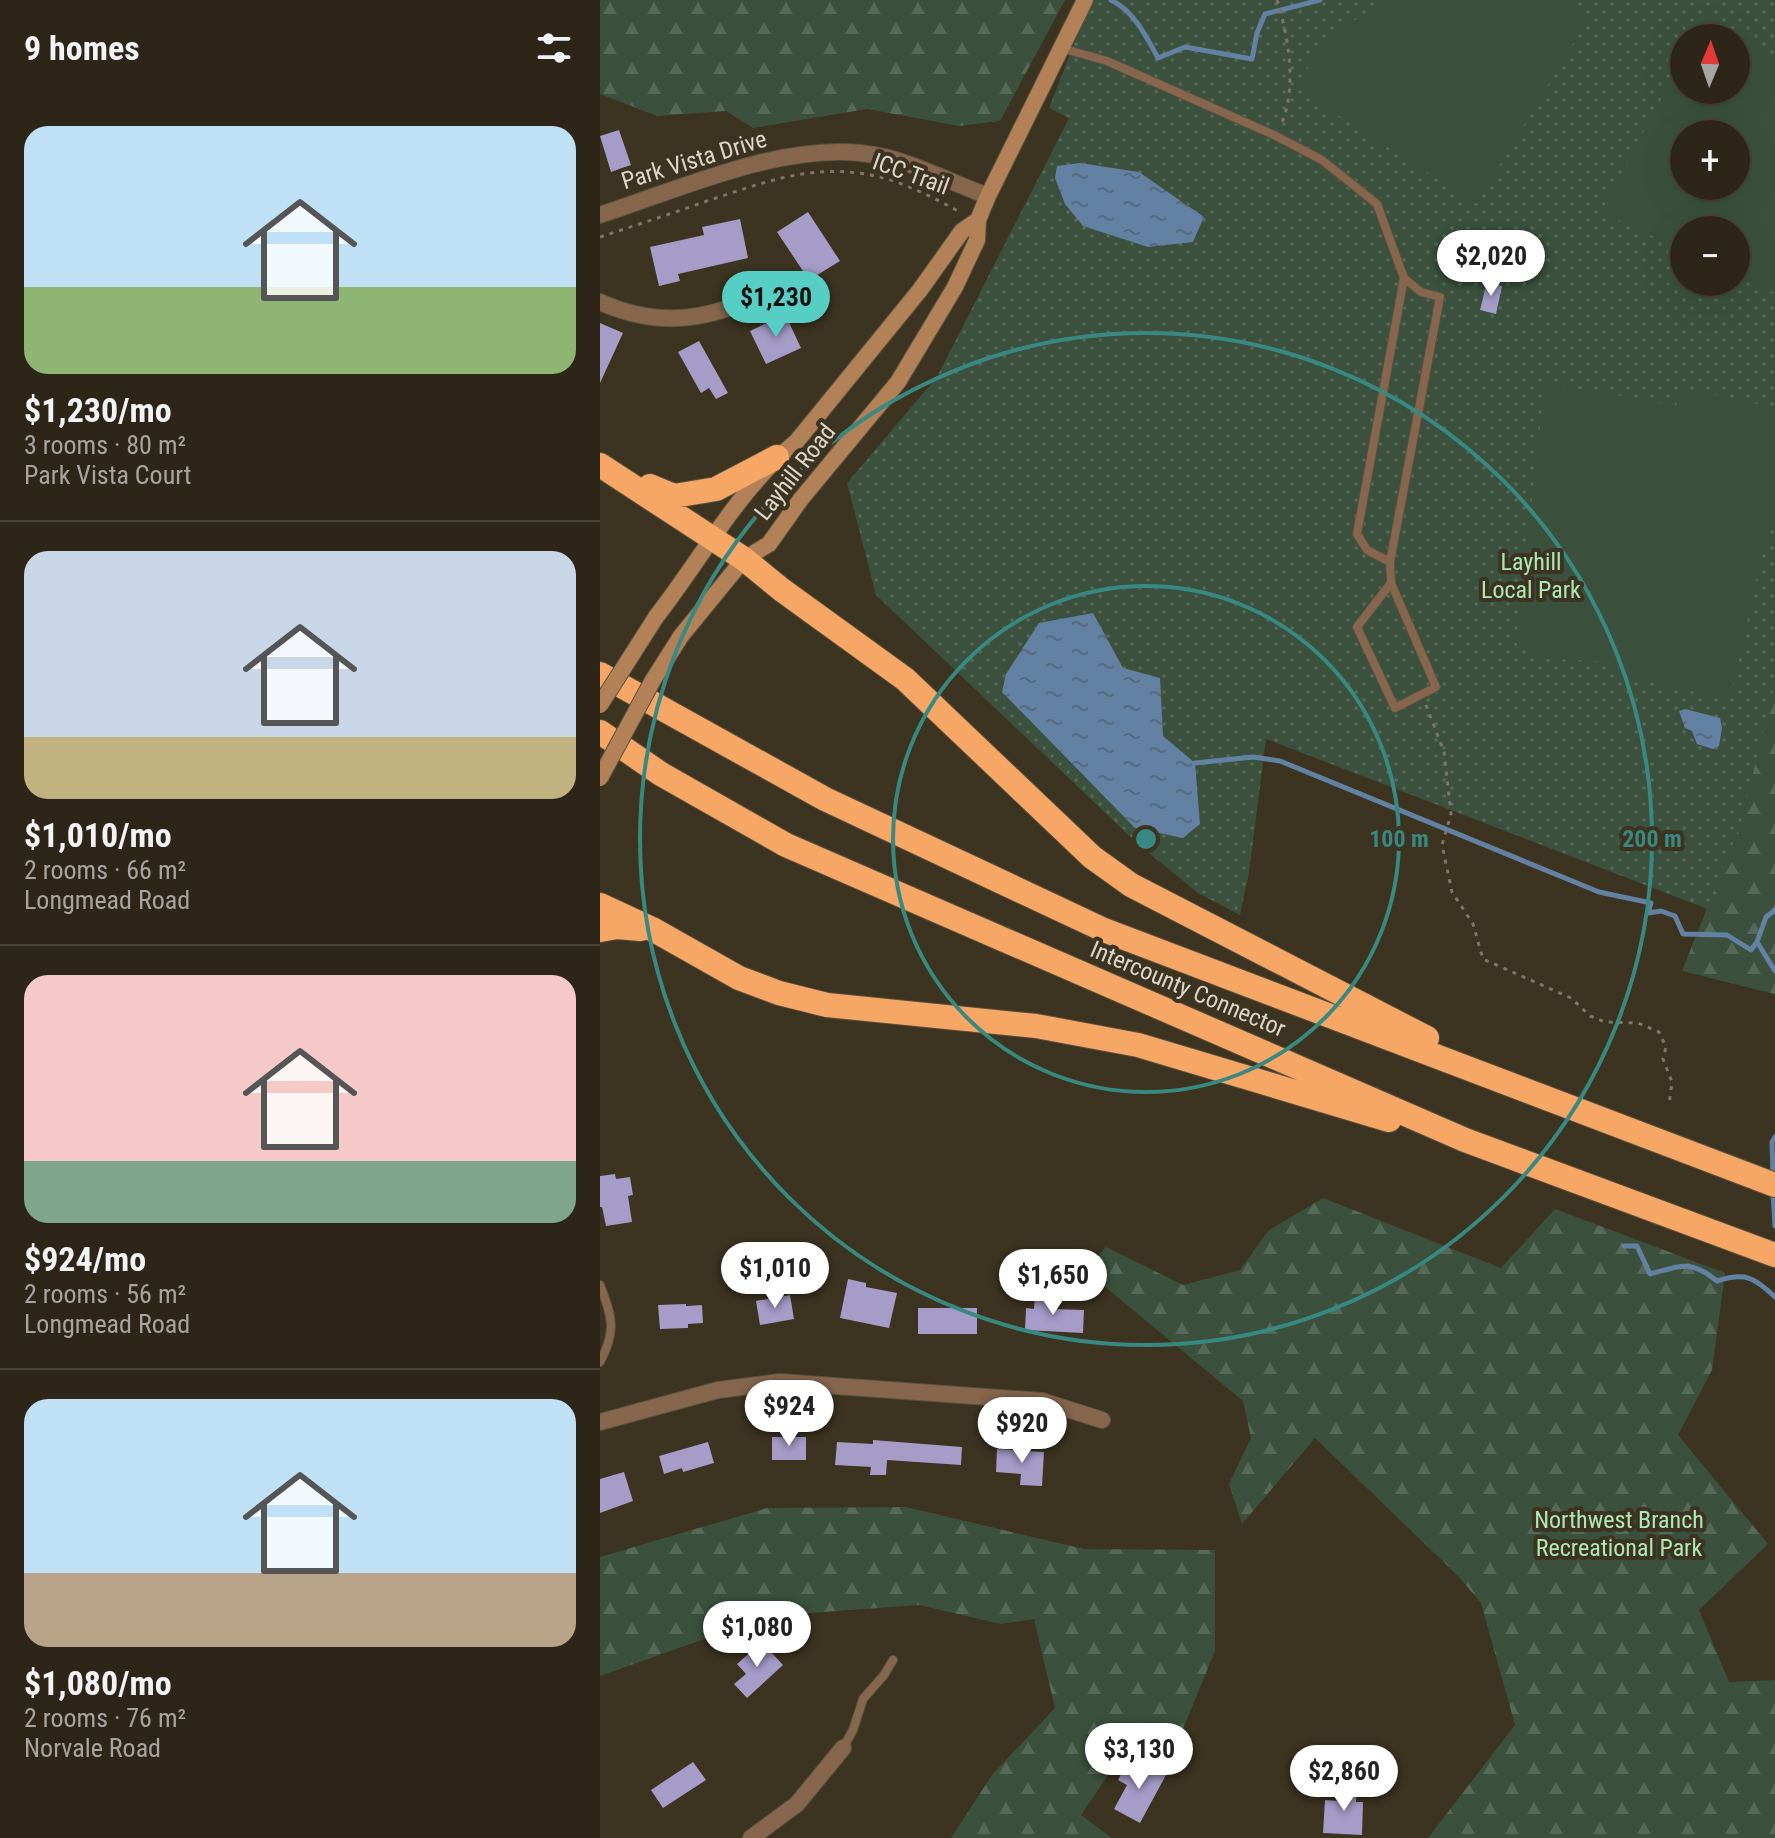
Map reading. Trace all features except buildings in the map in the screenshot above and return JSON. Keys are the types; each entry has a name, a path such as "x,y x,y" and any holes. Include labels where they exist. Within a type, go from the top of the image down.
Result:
{"highway":[{"path":"605,468 674,496 716,489 777,457"},
{"path":"605,468 744,559 905,679 1092,857 1131,885 1525,1089"},
{"name":"Intercounty Connector","path":"600,674 825,799 1104,930 1775,1185"},
{"name":"Intercounty Connector","path":"600,732 661,774 786,845 1465,1140 1775,1255"},
{"path":"600,905 654,930 739,978 779,993 827,1005 1036,1026 1138,1045 1344,1109 1465,1140"},
{"path":"600,930 617,927 654,930"}],"main road":[{"name":"Layhill Road","path":"600,778 681,636 744,559 769,544 801,499 898,382 955,287 977,240 978,220 988,196 1085,0"},
{"name":"Layhill Road","path":"600,705 656,617 712,538 777,457 797,441 920,290 962,231 978,220"}],"street":[{"name":"Park Vista Drive","path":"600,215 766,160 823,151 862,153 900,162 988,196"},
{"path":"600,302 655,319 716,314 742,303"},
{"path":"600,1422 718,1390 780,1382 1042,1401 1102,1420"},
{"path":"751,1838 797,1804 843,1748"}],"lane":[{"path":"1060,48 1107,61 1277,137 1322,160 1377,204 1404,278 1357,534 1367,550 1390,562"},
{"path":"1391,583 1357,627 1395,708 1436,687 1391,583 1390,562 1440,297 1421,292 1404,278"},
{"path":"600,1285 612,1317 609,1345 600,1362"},
{"path":"843,1748 853,1730 860,1704 893,1660"}],"path":[{"path":"1277,0 1287,38 1289,107 1277,137"},
{"name":"ICC Trail","path":"600,237 768,181 828,171 888,179 978,220"},
{"path":"1429,711 1444,752 1451,814 1442,845 1452,892 1473,924 1483,959 1571,998 1597,1019 1638,1023 1659,1032 1666,1047 1663,1059 1672,1082 1669,1105"}],"green space":[{"path":"600,0 1065,0 1000,121 959,126 867,109 753,128 726,111 657,116 600,94"},
{"name":"Layhill Local Park","path":"1091,0 1775,0 1775,935 1266,739 1249,873 1240,915 1198,893 1138,844 876,595 847,483 937,377 1069,118 1049,108"},
{"path":"1386,0 1562,0 1589,17 1476,204 1327,108 1304,88 1310,55"},
{"path":"1707,14 1722,24 1702,24"},
{"path":"1750,42 1769,54 1775,63 1775,293 1750,281 1750,216 1670,216 1670,244 1601,212 1670,82 1670,104 1750,104"},
{"path":"1545,383 1676,406 1680,387 1775,408 1775,518 1760,563 1730,699 1617,675 1620,662 1534,658 1516,643"},
{"path":"1775,682 1775,994 1682,971 1741,823"},
{"name":"Northwest Branch Recreational Park","path":"1323,1198 1501,1268 1555,1209 1725,1273 1712,1370 1678,1435 1768,1544 1699,1610 1729,1682 1775,1680 1775,1838 1428,1838 1515,1725 1481,1603 1458,1576 1315,1438 1242,1524 1229,1484 1251,1438 1243,1401 1086,1271 1106,1247 1183,1285 1240,1270 1268,1231"},
{"path":"906,1507 1084,1549 1215,1550 1215,1651 1183,1729 1135,1735 1081,1815 1112,1838 951,1838 992,1775 1055,1708 1034,1619 1001,1624 919,1605 769,1616 600,1676 600,1557 767,1508"}],"water":[{"path":"1080,163 1139,172 1204,217 1193,242 1148,247 1083,226 1065,204 1055,178 1057,166"},
{"path":"1093,613 1123,668 1160,678 1163,736 1195,763 1200,824 1183,838 1135,828 1002,692 1006,674 1039,623"},
{"path":"1685,709 1720,718 1719,746 1713,749 1697,744 1692,731 1685,728 1679,711"}],"waterway":[{"path":"1111,0 1133,17 1158,58 1185,47 1252,59 1257,33 1265,14 1320,0"},
{"path":"1195,763 1253,757 1280,761 1599,892 1651,903 1648,913 1661,911 1675,916 1683,934 1727,935 1751,950 1757,942"},
{"path":"1775,910 1766,917 1757,942 1775,971"},
{"path":"1773,1175 1772,1142 1775,1137"},
{"path":"1773,1193 1775,1226"},
{"path":"1624,1246 1637,1246 1650,1274 1692,1267 1717,1281 1749,1278 1775,1297"}]}
